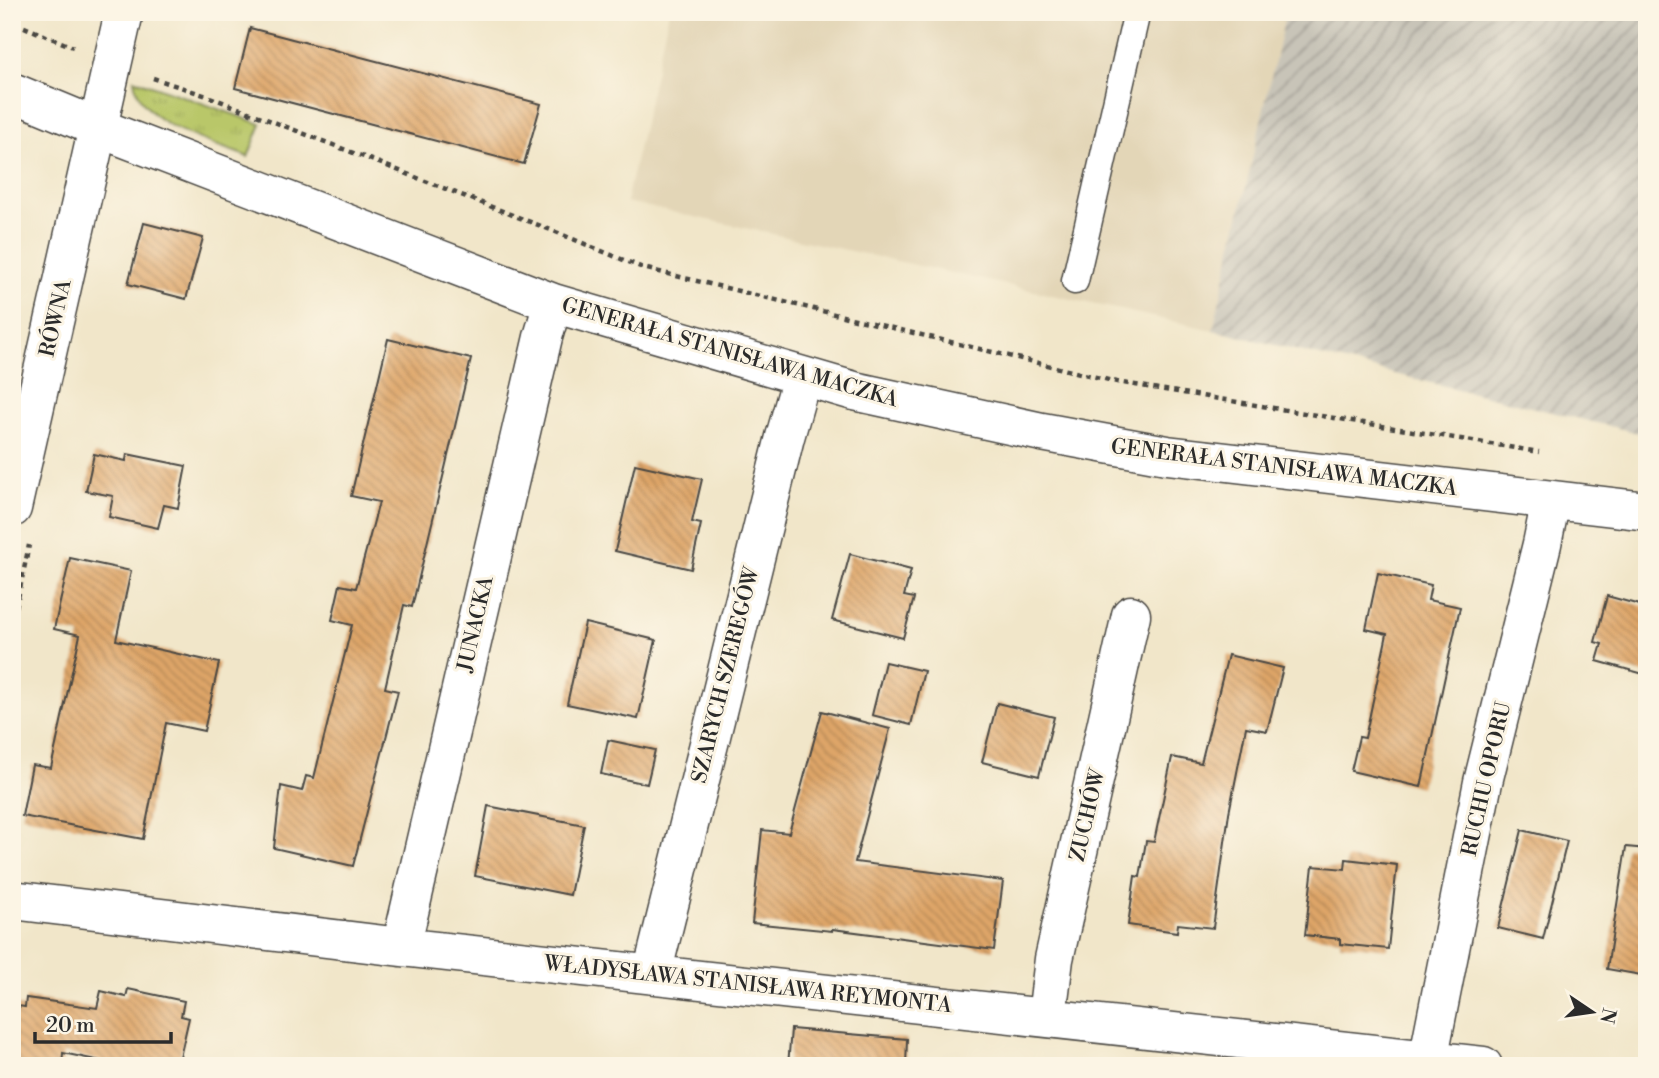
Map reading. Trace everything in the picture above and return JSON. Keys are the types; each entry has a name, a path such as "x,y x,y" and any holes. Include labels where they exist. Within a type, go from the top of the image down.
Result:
{"street":[{"name":"RÓWNA","path":"12,508 124,12"},
{"name":"GENERAŁA STANISŁAWA MACZKA","path":"12,92 553,303 802,377 1042,432 1167,455 1647,511"},
{"name":"JUNACKA","path":"401,947 533,378 553,303"},
{"name":"SZARYCH SZEREGÓW","path":"652,974 761,530 802,377"},
{"name":"RUCHU OPORU","path":"1428,1060 1483,782 1542,544 1550,500"},
{"name":"ZUCHÓW","path":"1047,1016 1054,959 1131,615"},
{"name":"WŁADYSŁAWA STANISŁAWA REYMONTA","path":"12,900 401,947 1483,1066"}],"lane":[{"path":"1075,281 1137,12"}],"path":[{"path":"20,12 15,23 113,64 210,97 643,268 1117,382 1552,454"}],"shaded area":[{"path":"669,12 1286,12 1213,330 626,202"},
{"path":"1286,12 1647,12 1647,435 1213,330"}],"green space":[{"path":"134,79 261,124 248,157 196,138 162,120 148,109 139,95"}],"building":[{"path":"250,28 541,104 524,164 235,88"},
{"path":"144,223 203,238 186,299 128,284"},
{"path":"388,339 471,359 412,607 404,605 385,688 398,691 353,866 274,848 281,786 302,791 306,776 314,778 352,625 332,620 340,585 356,588 379,502 351,496"},
{"path":"94,454 126,461 127,454 186,466 178,508 164,505 158,528 109,517 113,496 86,491"},
{"path":"635,464 702,479 692,522 701,524 691,569 615,551"},
{"path":"850,554 911,570 904,596 914,598 903,638 832,620"},
{"path":"70,558 131,571 116,640 219,663 204,731 166,723 143,839 22,816 32,765 51,768 80,635 54,629"},
{"path":"1378,573 1431,585 1428,600 1460,607 1421,787 1351,771 1359,737 1365,738 1387,634 1366,629"},
{"path":"1607,596 1647,607 1647,675 1597,661 1602,644 1595,642"},
{"path":"585,623 656,640 638,719 567,704"},
{"path":"1228,655 1283,668 1267,731 1246,727 1229,813 1213,928 1178,924 1177,932 1128,925 1135,876 1140,877 1146,841 1154,842 1172,757 1201,763"},
{"path":"885,662 924,671 911,725 872,715"},
{"path":"997,703 1054,717 1039,776 982,762"},
{"path":"822,711 890,729 855,862 1003,881 994,950 832,929 752,923 762,830 789,833"},
{"path":"608,740 655,750 647,784 601,774"},
{"path":"488,806 584,825 570,895 475,876"},
{"path":"1522,830 1567,841 1543,939 1498,928"},
{"path":"1626,847 1647,849 1647,976 1607,969"},
{"path":"1346,859 1397,865 1388,949 1340,944 1340,939 1305,935 1313,866 1345,869"},
{"path":"128,989 184,1001 181,1016 189,1018 178,1066 124,1066 63,1053 62,1066 12,1066 12,1005 25,1007 26,998 97,1008 101,991 126,997"},
{"path":"791,1029 907,1039 906,1066 788,1066"}]}
